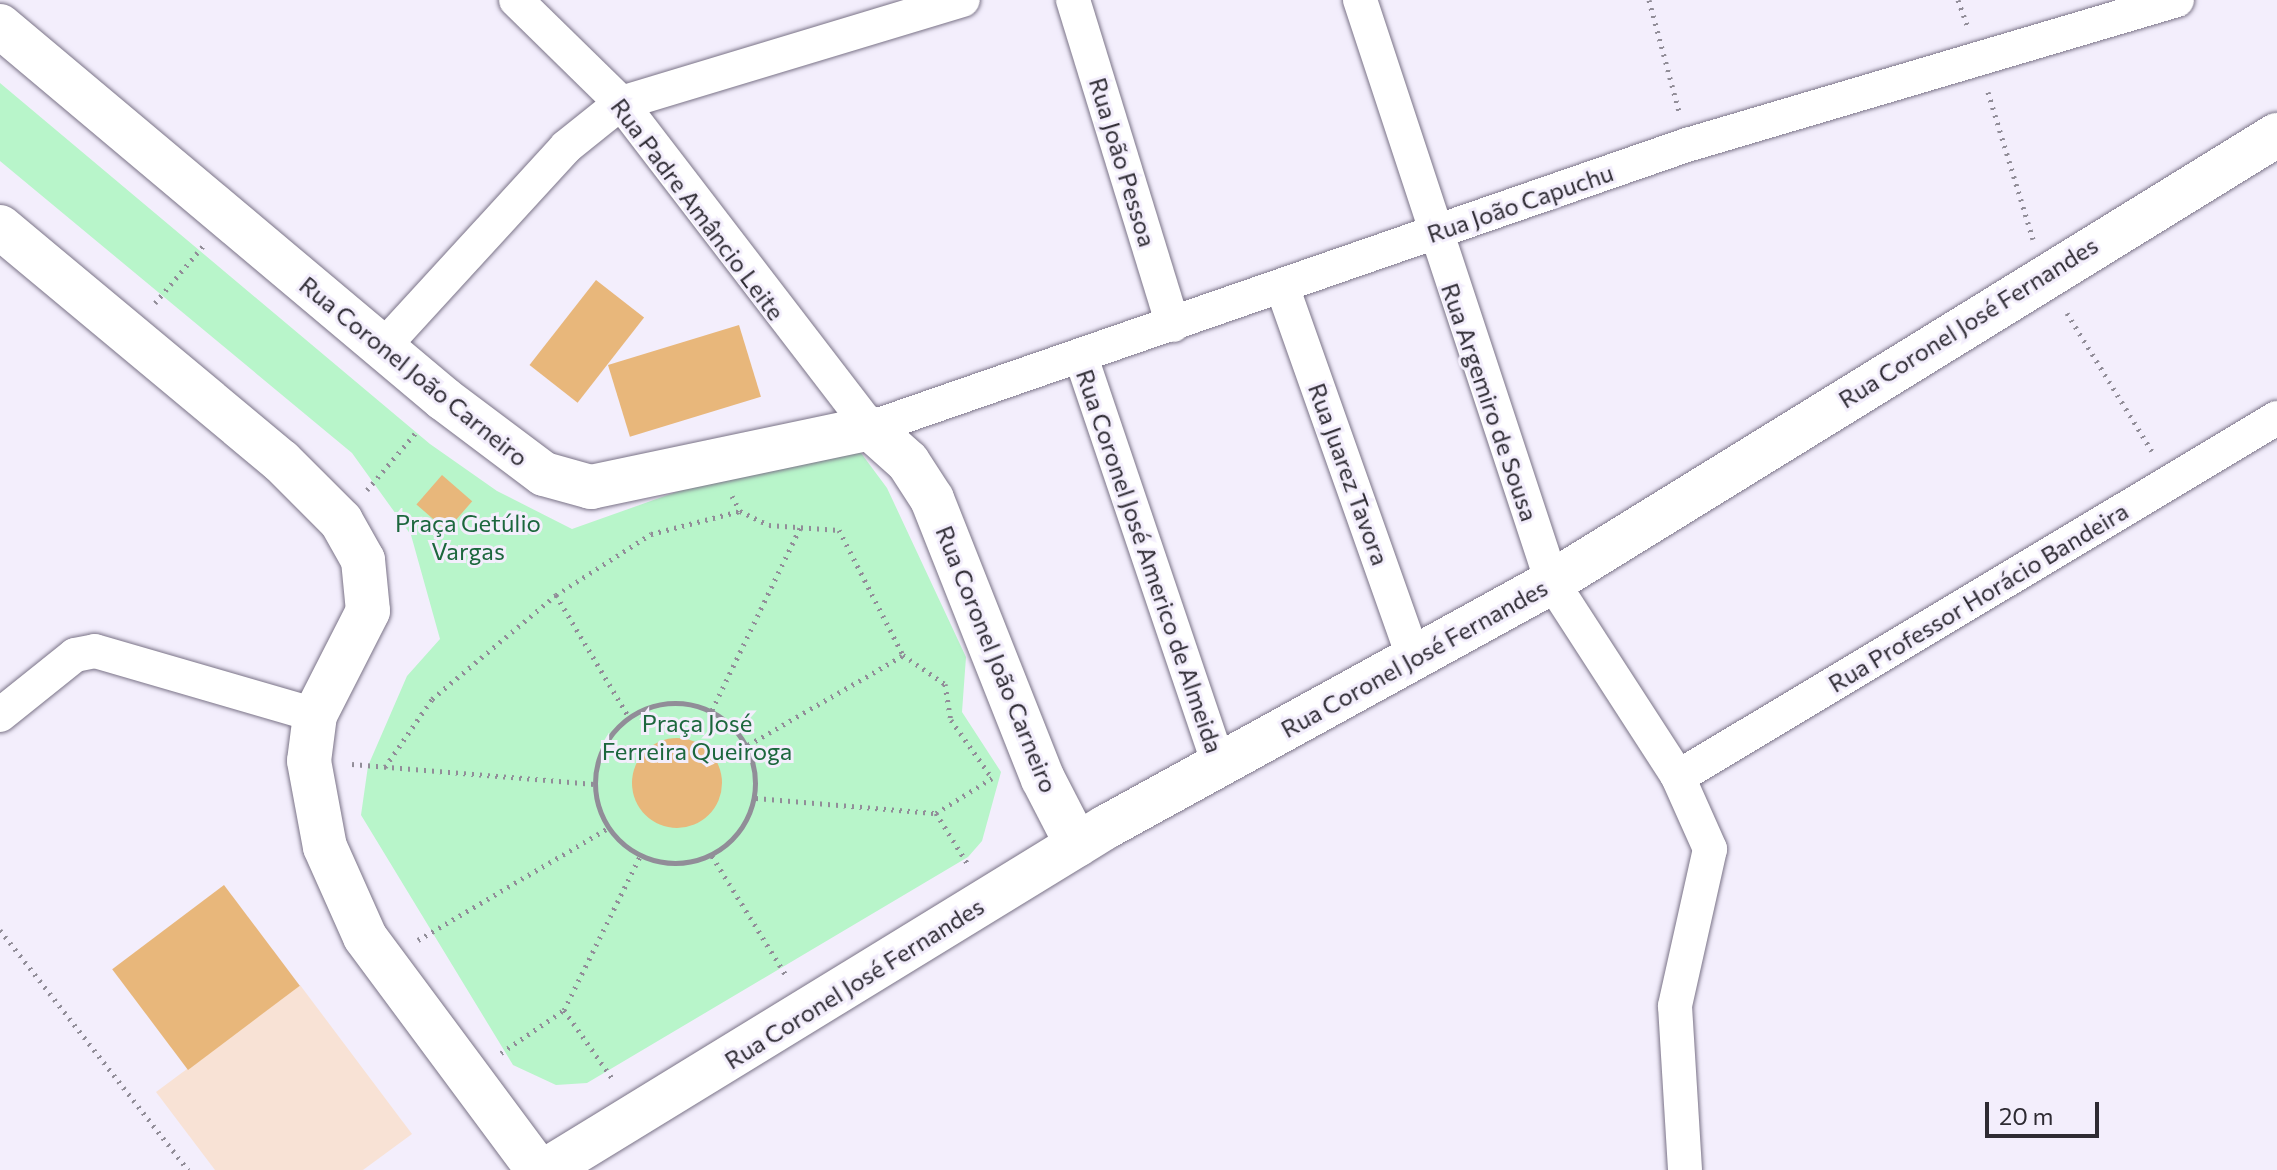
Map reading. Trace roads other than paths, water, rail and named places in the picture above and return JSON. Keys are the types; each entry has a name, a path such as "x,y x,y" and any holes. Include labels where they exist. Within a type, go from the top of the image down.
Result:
{"main road":[{"name":"Rua Coronel João Carneiro","path":"0,26 382,348 544,474 570,484 591,487 870,428 908,462 932,499 1034,755 1077,845"},
{"name":"Rua Coronel José Fernandes","path":"546,1170 809,1013 1077,845 1552,582 2277,135"},
{"path":"0,227 129,335 341,521 363,560 368,611 315,715 309,761 325,847 383,961 538,1170"}],"street":[{"name":"Rua Padre Amâncio Leite","path":"516,0 621,103 870,428"},
{"path":"382,348 566,147 621,103 963,0"},
{"name":"Rua João Pessoa","path":"1073,0 1173,325"},
{"name":"Rua Argemiro de Sousa","path":"1360,0 1433,233 1552,582 1678,777 1710,849 1675,1006 1685,1170"},
{"name":"Rua João Capuchu","path":"870,428 1283,289 1687,145 2177,0"},
{"name":"Rua Juarez Tavora","path":"1283,289 1414,658"},
{"name":"Rua Coronel José Americo de Almeida","path":"1081,357 1219,765"},
{"name":"Rua Professor Horácio Bandeira","path":"1678,777 2277,418"},
{"path":"0,714 75,655 95,651 315,715"}],"park label":[{"name":"Praça Getúlio Vargas","path":"468,537"},
{"name":"Praça José Ferreira Queiroga","path":"697,737"}]}
